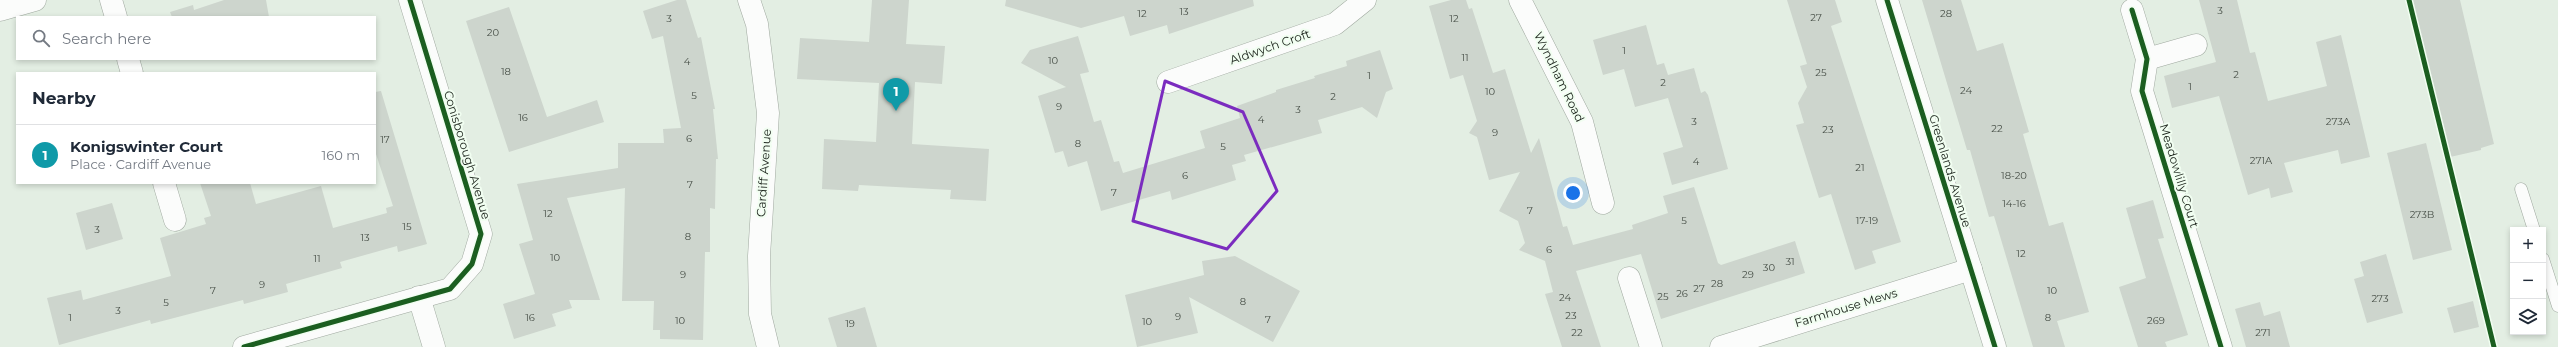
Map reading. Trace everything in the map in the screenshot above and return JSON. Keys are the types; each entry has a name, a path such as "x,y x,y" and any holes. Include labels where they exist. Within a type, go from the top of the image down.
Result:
{"street":[{"path":"0,10 35,0"},
{"path":"111,0 116,16"},
{"name":"Conisborough Avenue","path":"244,347 450,289 472,264 481,234 410,0"},
{"name":"Cardiff Avenue","path":"749,0 757,24 768,113 759,256 760,314 768,347"},
{"name":"Aldwych Croft","path":"1168,82 1335,24 1365,0"},
{"name":"Wyndham Road","path":"1520,0 1582,122 1603,203"},
{"name":"Greenlands Avenue","path":"1887,0 1995,347"},
{"name":"Meadowlilly Court","path":"2132,10 2147,59 2142,91 2221,347"},
{"path":"2147,59 2196,45"},
{"path":"128,60 132,72"},
{"path":"164,184 175,220"},
{"name":"Farmhouse Mews","path":"1721,347 1971,269"},
{"path":"1629,278 1651,347"},
{"path":"419,297 434,347"}],"lane":[{"path":"2520,189 2533,227"},
{"path":"2544,263 2558,306"}],"highlighted area":[{"path":"1165,81 1243,112 1277,191 1227,249 1133,221"}],"building":[{"path":"224,0 266,0 269,16 172,16 170,12 193,5 194,10"},
{"path":"677,0 686,0 698,38 701,37 715,109 713,109 718,159 716,159 715,209 710,208 710,252 705,252 703,340 660,339 660,330 653,330 654,301 622,301 625,188 567,198 600,300 569,300 572,308 552,314 556,326 514,339 503,304 535,294 519,244 533,240 517,184 618,168 618,143 664,143 663,129 681,128 663,36 652,39 643,11"},
{"path":"872,0 909,0 906,44 945,46 942,84 915,82 912,144 989,149 986,201 950,199 951,190 859,185 858,191 822,189 824,139 876,142 879,83 797,79 800,38 869,42"},
{"path":"1006,0 1253,0 1254,6 1169,34 1167,25 1130,36 1124,16 1081,28 1005,6"},
{"path":"1451,0 1466,0 1469,9 1472,8 1493,73 1505,69 1531,153 1539,138 1563,227 1567,226 1573,245 1633,229 1632,225 1668,213 1663,196 1694,187 1718,263 1721,265 1795,241 1805,273 1661,319 1641,254 1576,271 1601,347 1562,347 1545,294 1553,292 1545,261 1519,250 1525,243 1518,221 1499,211 1520,172 1489,180 1477,137 1469,133 1477,121 1463,75 1450,79 1429,6"},
{"path":"1787,0 1835,0 1842,22 1831,26 1901,242 1872,251 1876,263 1855,270 1831,194 1819,198 1796,125 1804,123 1798,103 1807,87 1800,66 1807,64"},
{"path":"1922,0 1961,0 1977,51 2003,43 2029,132 2023,134 2049,226 2063,222 2089,312 2057,321 2065,347 2033,347 1994,216 1989,217 1970,150 1967,150"},
{"path":"2199,0 2237,0 2250,53 2255,52 2268,101 2327,86 2316,42 2341,35 2370,157 2341,164 2338,150 2284,163 2293,192 2271,198 2269,188 2248,195 2219,96 2172,108 2164,76 2216,62"},
{"path":"2412,0 2460,0 2494,144 2481,148 2481,150 2450,157"},
{"path":"509,7 547,117 597,100 604,122 509,152 466,21"},
{"path":"1646,25 1657,65 1664,63 1668,75 1694,68 1701,93 1705,91 1708,95 1728,169 1672,185 1663,153 1683,147 1668,98 1635,107 1624,69 1603,75 1593,40"},
{"path":"1078,36 1089,72 1080,74 1094,122 1101,120 1114,162 1119,161 1123,173 1205,148 1200,131 1240,118 1237,106 1276,92 1276,90 1315,78 1314,76 1347,66 1346,61 1380,50 1393,89 1386,92 1377,118 1362,107 1318,120 1322,133 1244,155 1246,161 1232,165 1236,180 1172,200 1170,191 1101,211 1087,161 1068,167 1063,151 1055,153 1038,96 1066,87 1021,63 1030,50"},
{"path":"381,91 427,244 398,252 397,246 340,262 342,268 286,284 288,292 244,304 243,300 151,324 150,320 59,345 47,298 81,290 83,300 171,276 160,238 206,224 204,218 211,216 200,184 250,184 256,204 321,186 333,228 387,213 386,208 393,206 376,154 376,92"},
{"path":"2426,143 2452,250 2413,260 2387,153"},
{"path":"2153,200 2164,238 2158,239 2188,335 2165,342 2167,347 2138,347 2119,287 2146,278 2126,208"},
{"path":"112,203 123,239 86,250 76,213"},
{"path":"2386,254 2403,313 2367,323 2354,279 2364,276 2360,262"},
{"path":"1235,256 1300,291 1273,342 1189,297 1198,333 1137,347 1125,295 1204,275 1202,261"},
{"path":"2473,301 2479,327 2454,333 2447,308"},
{"path":"2260,302 2264,316 2280,311 2290,347 2246,347 2235,309"},
{"path":"865,307 877,347 837,347 828,318"}],"cycle path":[{"path":"244,347 450,289 472,264 481,234 410,0"},
{"path":"1887,0 1995,347"},
{"path":"2409,0 2494,347"},
{"path":"2132,10 2147,59 2142,91 2221,347"}],"place":[{"name":"Konigswinter Court","path":"896,111"}]}
